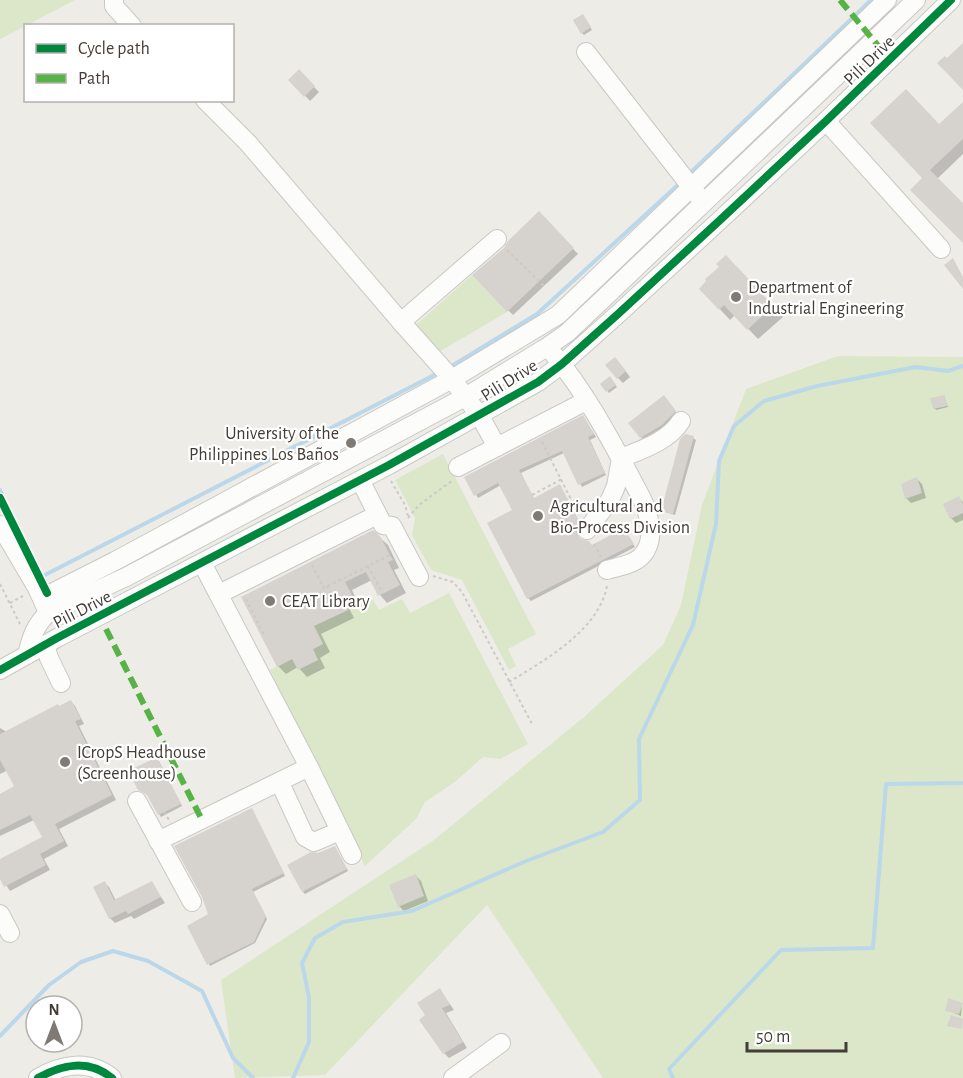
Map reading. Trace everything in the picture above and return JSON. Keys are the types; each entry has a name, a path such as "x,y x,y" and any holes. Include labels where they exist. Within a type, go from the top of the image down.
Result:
{"street":[{"path":"114,0 114,6 130,24"},
{"path":"27,655 33,632 45,606 115,561 452,379 558,315 621,255 686,181 887,0"},
{"path":"45,606 126,577 467,396 548,347 567,333 705,204 916,0"},
{"name":"Pili Drive","path":"0,670 480,416 538,382 562,364 719,221 826,122 951,0"},
{"path":"586,52 719,221"},
{"path":"207,102 248,143 467,396 497,447"},
{"path":"826,122 941,249"},
{"path":"401,322 497,239"},
{"path":"621,255 633,271"},
{"path":"534,331 562,364 586,400 621,458 646,507 650,522 650,540 646,550 637,561 607,570"},
{"path":"462,465 586,400"},
{"path":"621,458 653,445 678,427 681,421"},
{"path":"587,530 610,500 616,486 621,458"},
{"path":"360,480 383,525 392,526 419,577"},
{"path":"219,594 377,515"},
{"path":"0,525 45,606 51,641 49,658 61,682"},
{"path":"202,563 309,767 352,855"},
{"path":"158,841 309,767"},
{"path":"280,783 305,837 314,842 340,831"},
{"path":"137,801 192,902"},
{"path":"0,914 10,933"},
{"path":"453,1078 501,1043"},
{"path":"38,1078 69,1066 79,1065 89,1065 112,1078"}],"path":[{"path":"497,239 544,286"},
{"path":"509,682 550,658 583,627 605,594 607,570 534,428"},
{"path":"408,518 419,505 452,482 462,465"},
{"path":"312,565 324,588 368,566 402,545 408,518 405,505 390,478"},
{"path":"532,495 562,479"},
{"path":"368,566 381,592"},
{"path":"419,577 436,576 453,582 458,587 532,724"},
{"path":"0,584 22,631"},
{"path":"327,586 340,611"},
{"path":"246,599 265,637"}],"green space":[{"path":"0,0 75,0 29,24 24,24 24,27 0,39"},
{"path":"472,275 507,312 439,352 416,325"},
{"path":"838,356 963,357 963,1078 603,1078 487,905 325,1075 235,1078 221,980 434,840 584,717 663,645 681,605 702,505 746,389"},
{"path":"443,454 536,634 508,649 516,666 509,670 462,580 431,570 412,535 415,518 395,480"},
{"path":"449,593 528,744 500,759 483,757 456,781 425,802 416,819 365,866 270,670 292,659 318,660 313,649 323,644 314,626 372,599 379,610 402,599 410,613"}],"building":[{"path":"583,14 591,27 581,34 573,20"},
{"path":"963,43 963,90 937,63 945,56 947,58"},
{"path":"299,69 315,86 304,97 288,80"},
{"path":"906,89 939,124 963,102 963,139 930,170 963,203 963,243 910,190 922,178 870,123"},
{"path":"539,211 574,248 507,312 472,275 504,248 508,241"},
{"name":"Department of Industrial Engineering","path":"726,255 773,306 747,330 724,305 719,310 699,289 706,281 705,279 719,267 716,264"},
{"path":"953,258 963,277 963,289 944,265"},
{"path":"615,357 626,371 617,379 605,365"},
{"path":"610,376 616,385 606,392 600,384"},
{"path":"664,395 676,411 662,425 640,438 628,423"},
{"path":"945,395 947,406 933,409 930,398"},
{"name":"Agricultural and Bio-Process Division","path":"583,415 594,434 588,437 605,473 578,485 562,451 519,470 534,498 560,484 579,522 576,529 581,539 589,541 592,545 624,528 634,544 527,599 487,523 512,510 498,483 474,496 464,477"},
{"path":"685,434 694,436 673,514 661,511 680,439"},
{"path":"917,477 922,493 905,499 901,484"},
{"path":"959,496 963,504 963,513 950,519 943,504"},
{"path":"373,530 380,536 393,560 388,562 400,585 378,596 366,572 345,582 352,595 342,600 348,610 314,626 323,644 313,649 318,660 298,670 292,659 277,667 241,597"},
{"path":"71,700 81,719 75,721 112,795 55,824 64,841 40,854 46,865 4,887 0,879 0,859 42,837 30,815 0,830 0,794 14,786 0,760 0,734 58,704 59,706"},
{"path":"157,757 181,804 158,815 147,795 138,790 128,771"},
{"path":"252,808 284,873 252,889 266,916 254,942 207,965 187,926 208,914 202,897 174,846"},
{"path":"335,846 347,869 302,892 287,865 311,852 318,853"},
{"path":"416,874 424,896 398,907 389,885"},
{"path":"105,881 114,900 152,881 161,897 128,914 126,911 109,919 93,887"},
{"path":"440,988 450,1005 442,1008 463,1042 443,1054 419,1020 425,1015 417,1003"},
{"path":"948,998 963,1003 959,1014 945,1011"},
{"path":"951,1015 963,1019 962,1029 947,1026"}],"waterway":[{"path":"687,176 871,0"},
{"path":"450,367 537,314 680,183"},
{"path":"293,1078 309,1042 309,998 302,963 315,938 343,922 412,911 526,861 603,832 640,800 639,739 693,625 716,524 719,461 734,426 764,401 817,386 916,367 948,371 963,366"},
{"path":"0,490 41,577 438,373"},
{"path":"673,1078 669,1069 781,950 873,948 886,784 963,783"},
{"path":"0,1036 49,985 81,962 113,951 148,961 202,991 233,1058 253,1078"}],"marked path":[{"path":"840,0 890,60"},
{"path":"106,629 202,820"}],"cycle path":[{"path":"0,670 389,465 538,382 562,364 719,221 951,0"},
{"path":"0,498 47,593"},
{"path":"38,1078 56,1069 75,1066 94,1068 112,1078"}],"place":[{"name":"Department of Industrial Engineering","path":"736,297"},
{"name":"University of the Philippines Los Baños","path":"351,443"},
{"name":"Agricultural and Bio-Process Division","path":"538,516"},
{"name":"CEAT Library","path":"270,601"},
{"name":"ICropS Headhouse (Screenhouse)","path":"65,762"}]}
